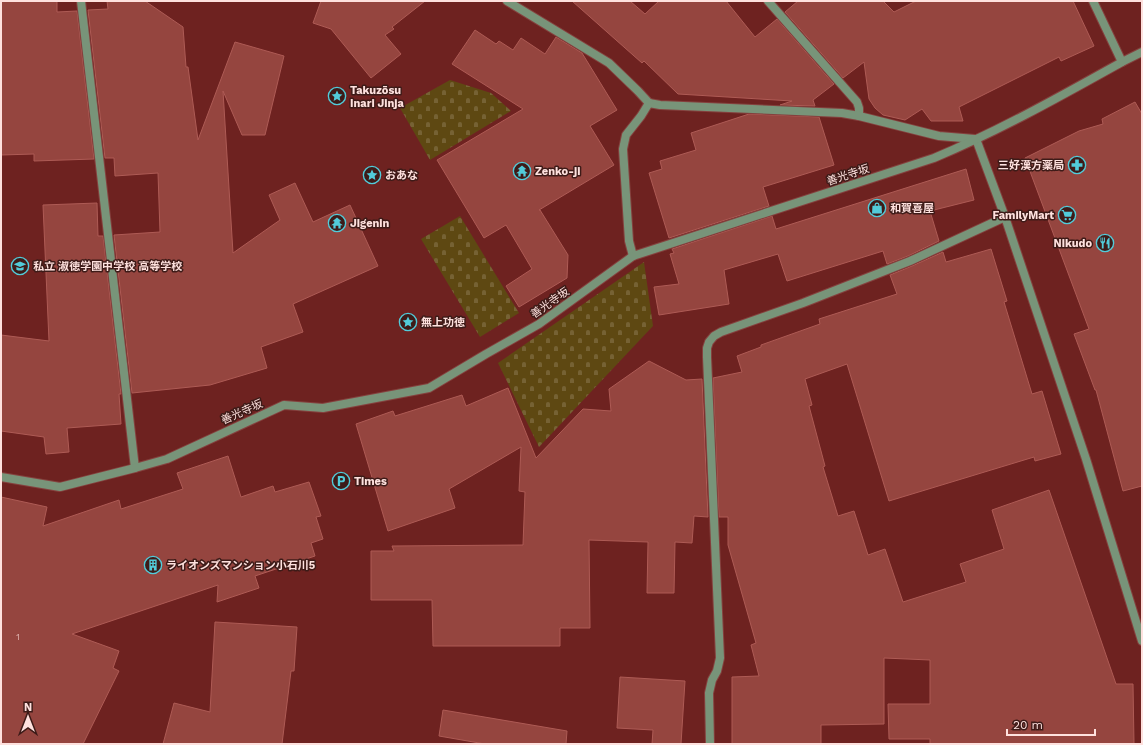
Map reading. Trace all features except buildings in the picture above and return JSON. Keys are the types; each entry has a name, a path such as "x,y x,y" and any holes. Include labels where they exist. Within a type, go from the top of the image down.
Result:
{"street":[{"path":"81,1 135,468"},
{"path":"507,1 609,63 649,103 660,105 842,113 940,136 976,139 1005,217 1086,459 1142,641"},
{"path":"768,1 857,102 860,116"},
{"path":"1093,1 1122,62"},
{"name":"善光寺坂","path":"1,477 60,488 167,459 284,405 323,408 429,388 539,324 633,256 956,150 1142,52"},
{"path":"633,256 629,241 623,148 626,135 649,103"},
{"path":"710,744 709,692 712,680 718,671 720,658 707,357 709,342 714,336 804,303 910,261 1005,217"}],"green space":[{"path":"450,80 491,93 511,111 430,160 400,108"},
{"path":"460,216 519,313 480,337 421,239"},
{"path":"644,262 653,326 539,447 498,363"}],"place":[{"name":"Takuzōsu Inari Jinja","path":"337,96"},
{"name":"三好漢方薬局","path":"1077,165"},
{"name":"Zenko-ji","path":"522,171"},
{"name":"おあな","path":"372,175"},
{"name":"和賀喜屋","path":"877,208"},
{"name":"FamilyMart","path":"1067,215"},
{"name":"Jigenin","path":"337,223"},
{"name":"Nikudo","path":"1105,243"},
{"name":"私立 淑徳学園中学校 高等学校","path":"20,266"},
{"name":"無上功徳","path":"408,322"},
{"name":"Times","path":"341,481"},
{"name":"ライオンズマンション小石川5","path":"153,565"}]}
